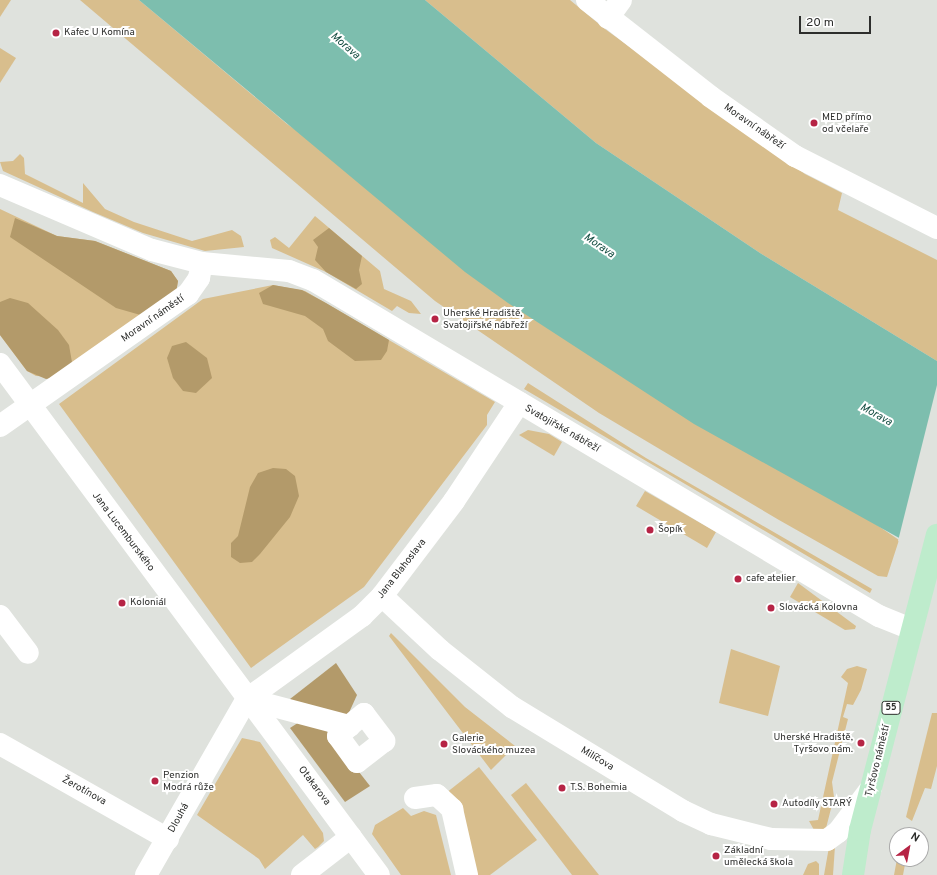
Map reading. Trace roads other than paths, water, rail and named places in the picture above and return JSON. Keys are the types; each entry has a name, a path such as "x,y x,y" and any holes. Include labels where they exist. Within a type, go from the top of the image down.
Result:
{"main road":[{"name":"Tyršovo náměstí","path":"853,875 871,788 937,535"}],"street":[{"name":"Moravní nábřeží","path":"587,0 608,18 795,156 937,228"},
{"path":"608,18 622,0"},
{"path":"0,185 131,242 202,263"},
{"name":"Svatojiřské nábřeží","path":"202,263 301,275 430,346 519,403 879,616 912,629"},
{"name":"Moravní náměstí","path":"0,426 188,294 199,278 202,263"},
{"name":"Jana Lucemburského","path":"0,364 248,699"},
{"name":"Jana Blahoslava","path":"248,699 362,616 382,596 454,501 519,403"},
{"name":"Milíčova","path":"382,596 440,650 512,707 683,811 752,836 802,842 827,840 838,832 871,788"},
{"path":"0,616 28,653"},
{"path":"248,699 348,726"},
{"name":"Otakarova","path":"248,699 379,875"},
{"name":"Dlouhá","path":"146,875 248,699"},
{"name":"Žerotínova","path":"0,744 168,839"},
{"path":"415,798 437,795 452,809 467,875"},
{"path":"302,875 352,837"}],"water":[{"name":"Morava","path":"139,0 425,0 596,143 760,253 937,361 937,559 694,424 508,303 465,272"}],"place":[{"name":"Kafec U Komína","path":"56,33"},
{"name":"MED přímo od včelaře","path":"814,123"},
{"name":"Uherské Hradiště, Svatojiřské nábřeží","path":"435,319"},
{"name":"Šopík","path":"650,530"},
{"name":"cafe atelier","path":"738,579"},
{"name":"Koloniál","path":"122,603"},
{"name":"Slovácká Kolovna","path":"771,608"},
{"name":"Uherské Hradiště, Tyršovo nám.","path":"861,743"},
{"name":"Galerie Slováckého muzea","path":"444,744"},
{"name":"Penzion Modrá růže","path":"155,781"},
{"name":"T.S. Bohemia","path":"562,788"},
{"name":"Autodíly STARÝ","path":"774,804"},
{"name":"Základní umělecká škola","path":"716,856"}]}
